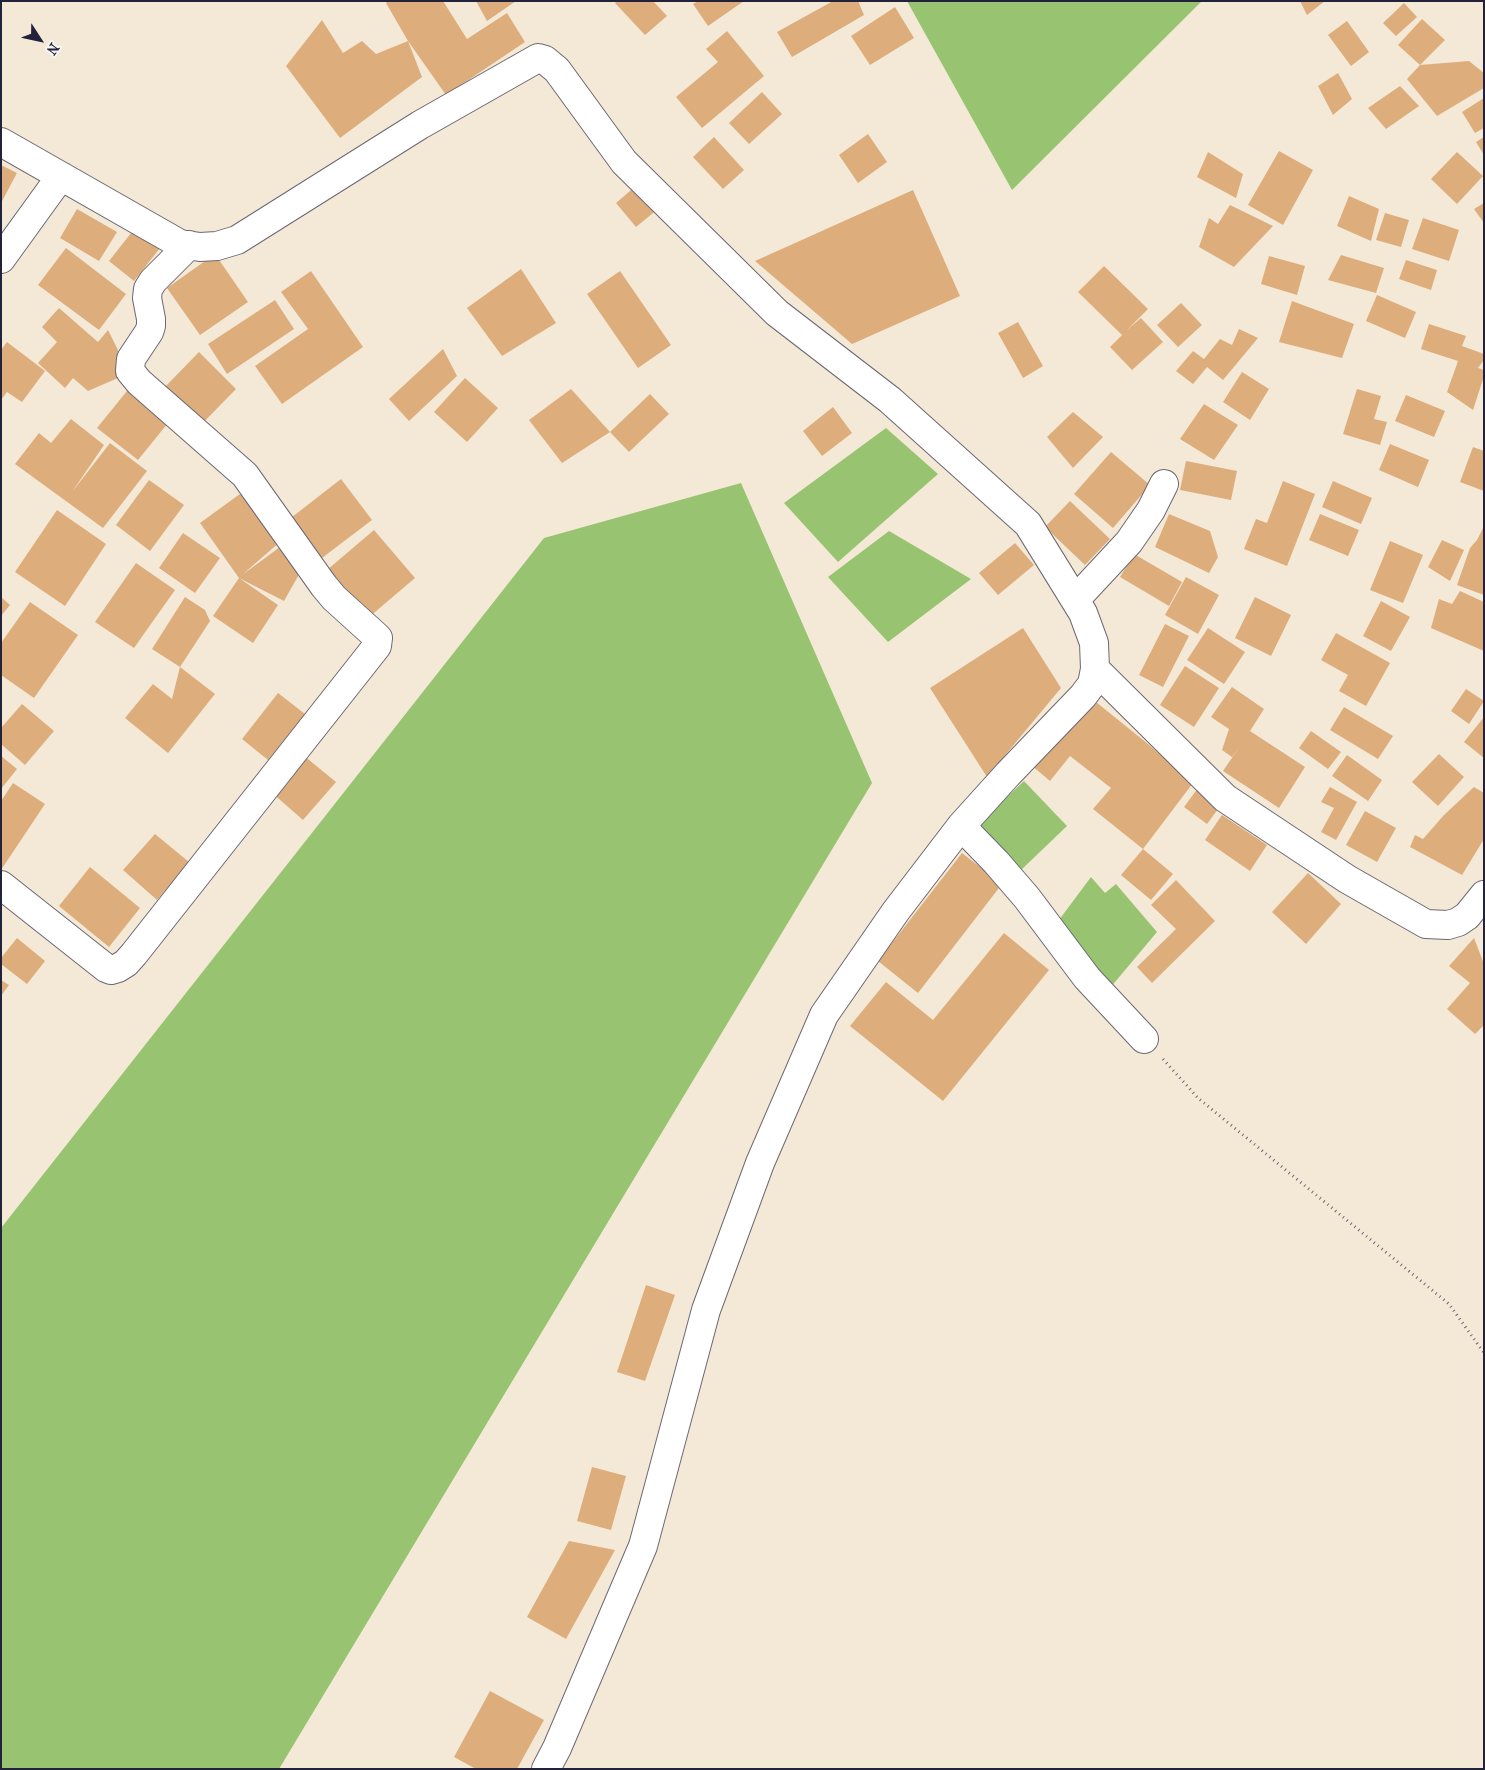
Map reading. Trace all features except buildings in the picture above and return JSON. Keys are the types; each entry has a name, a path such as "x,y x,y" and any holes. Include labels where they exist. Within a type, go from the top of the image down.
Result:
{"street":[{"path":"1,142 180,244 189,246 217,246 237,240 420,125 538,58 545,60 556,70 624,162 777,313 890,400 1028,524 1083,613 1094,642 1095,669 1092,684 1083,696 961,826 896,911 824,1015 760,1163 706,1310 643,1546 557,1748 546,1769"},
{"path":"1,259 61,176"},
{"path":"1,885 106,968 111,970 118,968 134,954 377,646 378,638 334,598 324,586 245,475 139,382 130,371 130,359 149,332 151,326 147,298 148,289 153,281 189,246"},
{"path":"1075,600 1129,542 1151,510 1164,484"},
{"path":"1095,669 1225,798 1347,879 1426,924 1448,925 1458,922 1467,916 1484,895"},
{"path":"961,826 1027,898 1087,978 1144,1039"}],"path":[{"path":"1144,1039 1198,1098 1448,1304 1484,1353"}],"green space":[{"path":"907,1 1202,1 1012,190"},
{"path":"886,428 938,474 838,562 784,503"},
{"path":"741,483 872,783 279,1769 1,1769 1,1228 544,538"},
{"path":"889,531 971,579 888,642 828,577"},
{"path":"1024,781 1067,826 1020,871 977,825"},
{"path":"1091,877 1105,893 1116,884 1157,932 1110,988 1056,924"}]}
